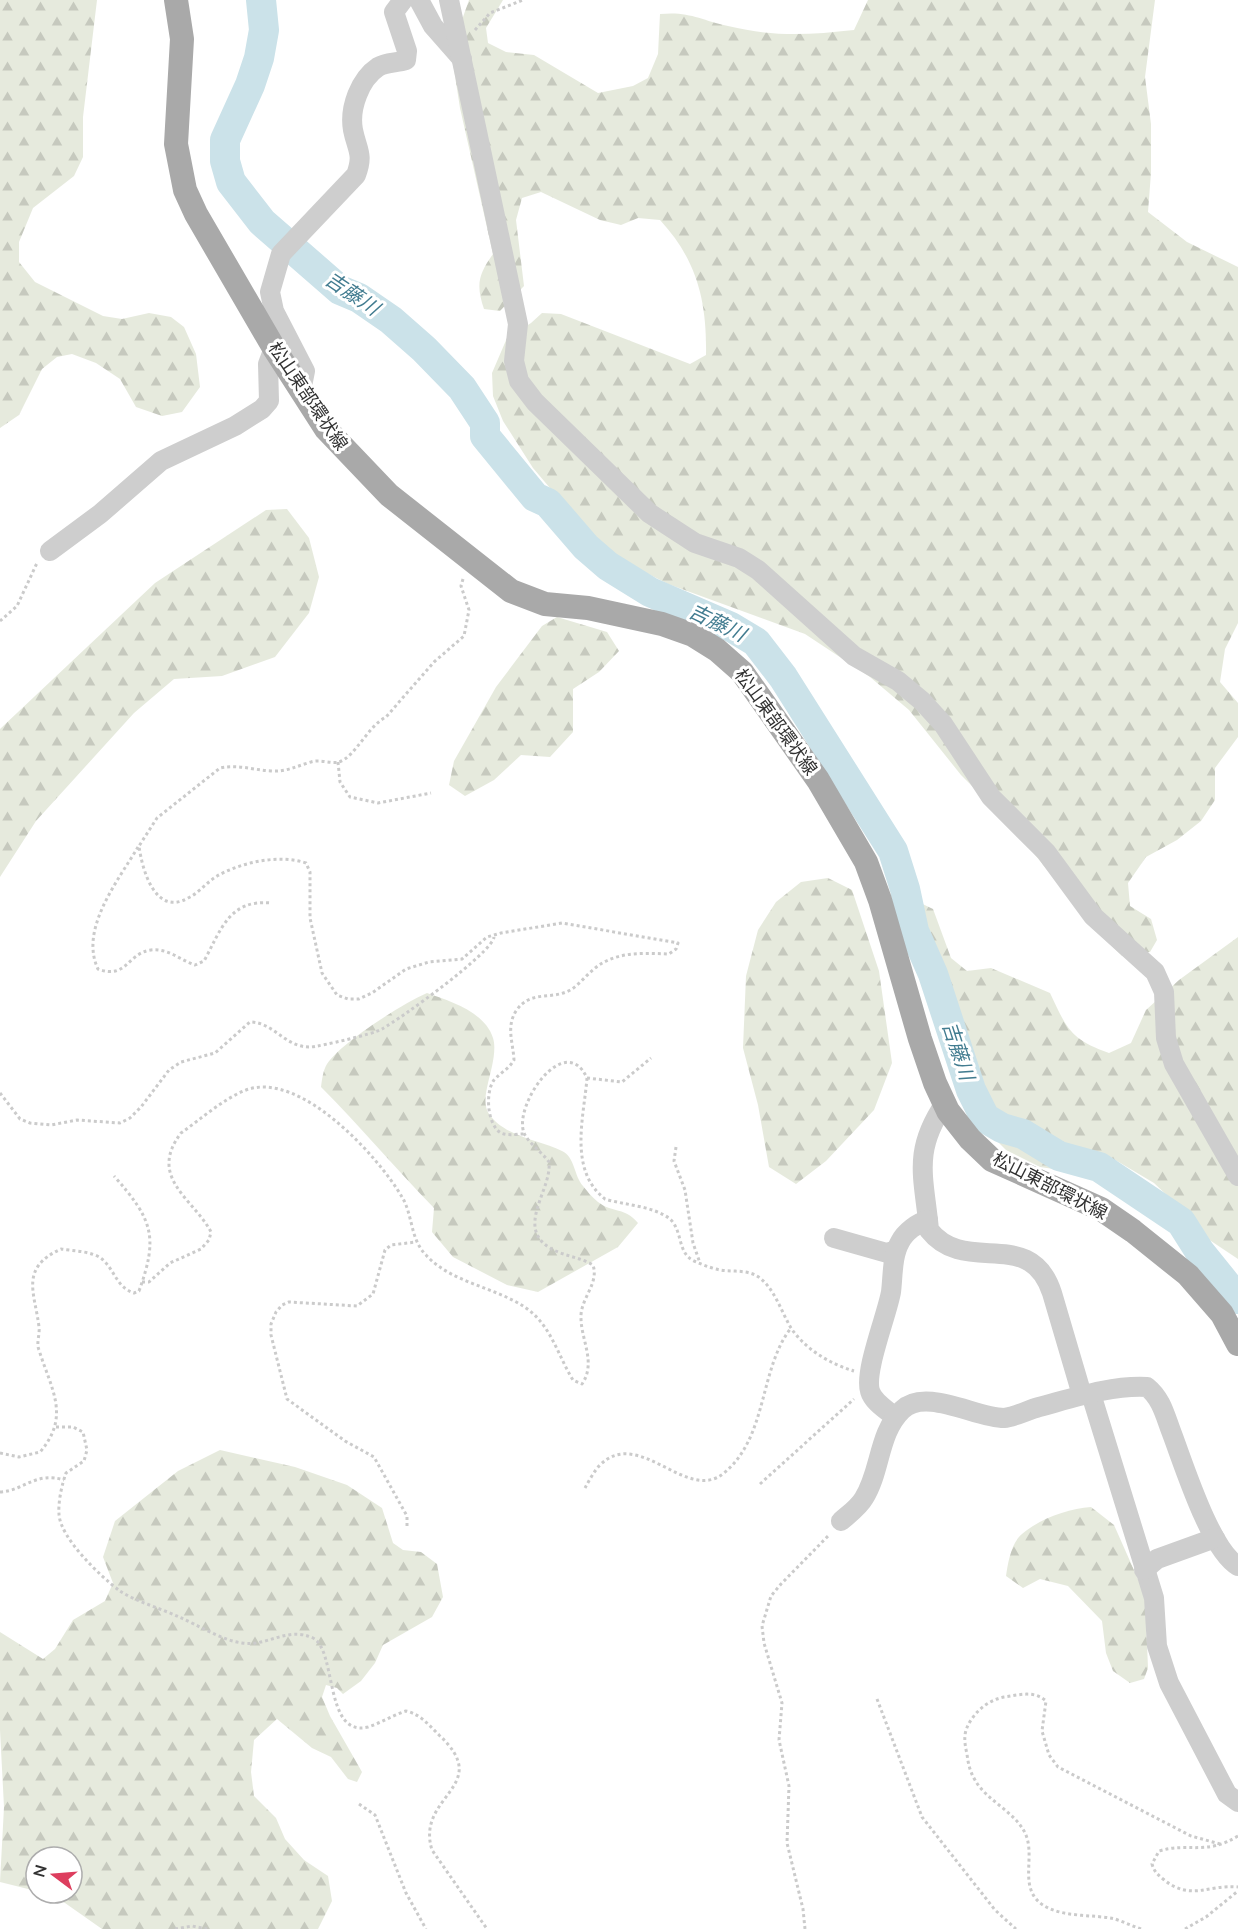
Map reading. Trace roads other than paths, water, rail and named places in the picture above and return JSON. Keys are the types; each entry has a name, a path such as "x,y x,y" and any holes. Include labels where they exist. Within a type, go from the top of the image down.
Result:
{"main road":[{"name":"松山東部環状線","path":"176,0 182,39 176,144 182,179 196,214 274,348 326,429 353,460 389,495 511,591 545,604 588,608 662,624 693,636 717,650 742,672 818,780 866,862 921,1039 945,1103 970,1139 992,1160 1101,1209 1133,1231 1188,1275 1222,1314 1238,1344"}],"street":[{"path":"301,391 305,371 274,311 270,292 281,254 356,175 362,160 352,129 354,104 360,88 378,67 406,60 407,51 394,12 403,0"},
{"path":"419,0 433,26 462,59"},
{"path":"449,0 518,324 514,361 519,381 535,402 590,458 650,513 695,543 739,558 758,570 854,656 897,681 922,701 943,724 991,797 1046,852 1093,916 1155,972 1164,992 1166,1038 1174,1064 1238,1176"},
{"path":"50,551 100,514 161,460 235,426 262,409 269,401 268,364 274,348"},
{"path":"945,1103 931,1123 923,1146 929,1230 937,1240 950,1248 1027,1259 1039,1266 1050,1285 1154,1598 1157,1646 1169,1683 1227,1794 1238,1802"},
{"path":"895,1417 873,1398 870,1391 870,1376 890,1294 896,1250 900,1240 913,1227 928,1220"},
{"path":"834,1238 887,1253 896,1250"},
{"path":"842,1521 864,1499 895,1417 904,1408 916,1403 929,1402 1006,1418 1087,1395 1135,1386 1147,1387 1154,1392 1215,1538 1222,1551 1238,1566"},
{"path":"1144,1570 1157,1559 1215,1538"}],"waterway":[{"name":"吉藤川","path":"261,0 264,30 259,58 250,85 225,140 225,161 231,182 262,222 340,290 359,298 391,320 424,349 462,388 485,423 485,436 535,497 548,503 586,547 608,566 650,592 731,627 756,642 783,677 893,851 905,889 914,931 933,974 971,1090 985,1118 1002,1128 1023,1134 1059,1156 1099,1167 1181,1222 1200,1252 1238,1299"}]}
